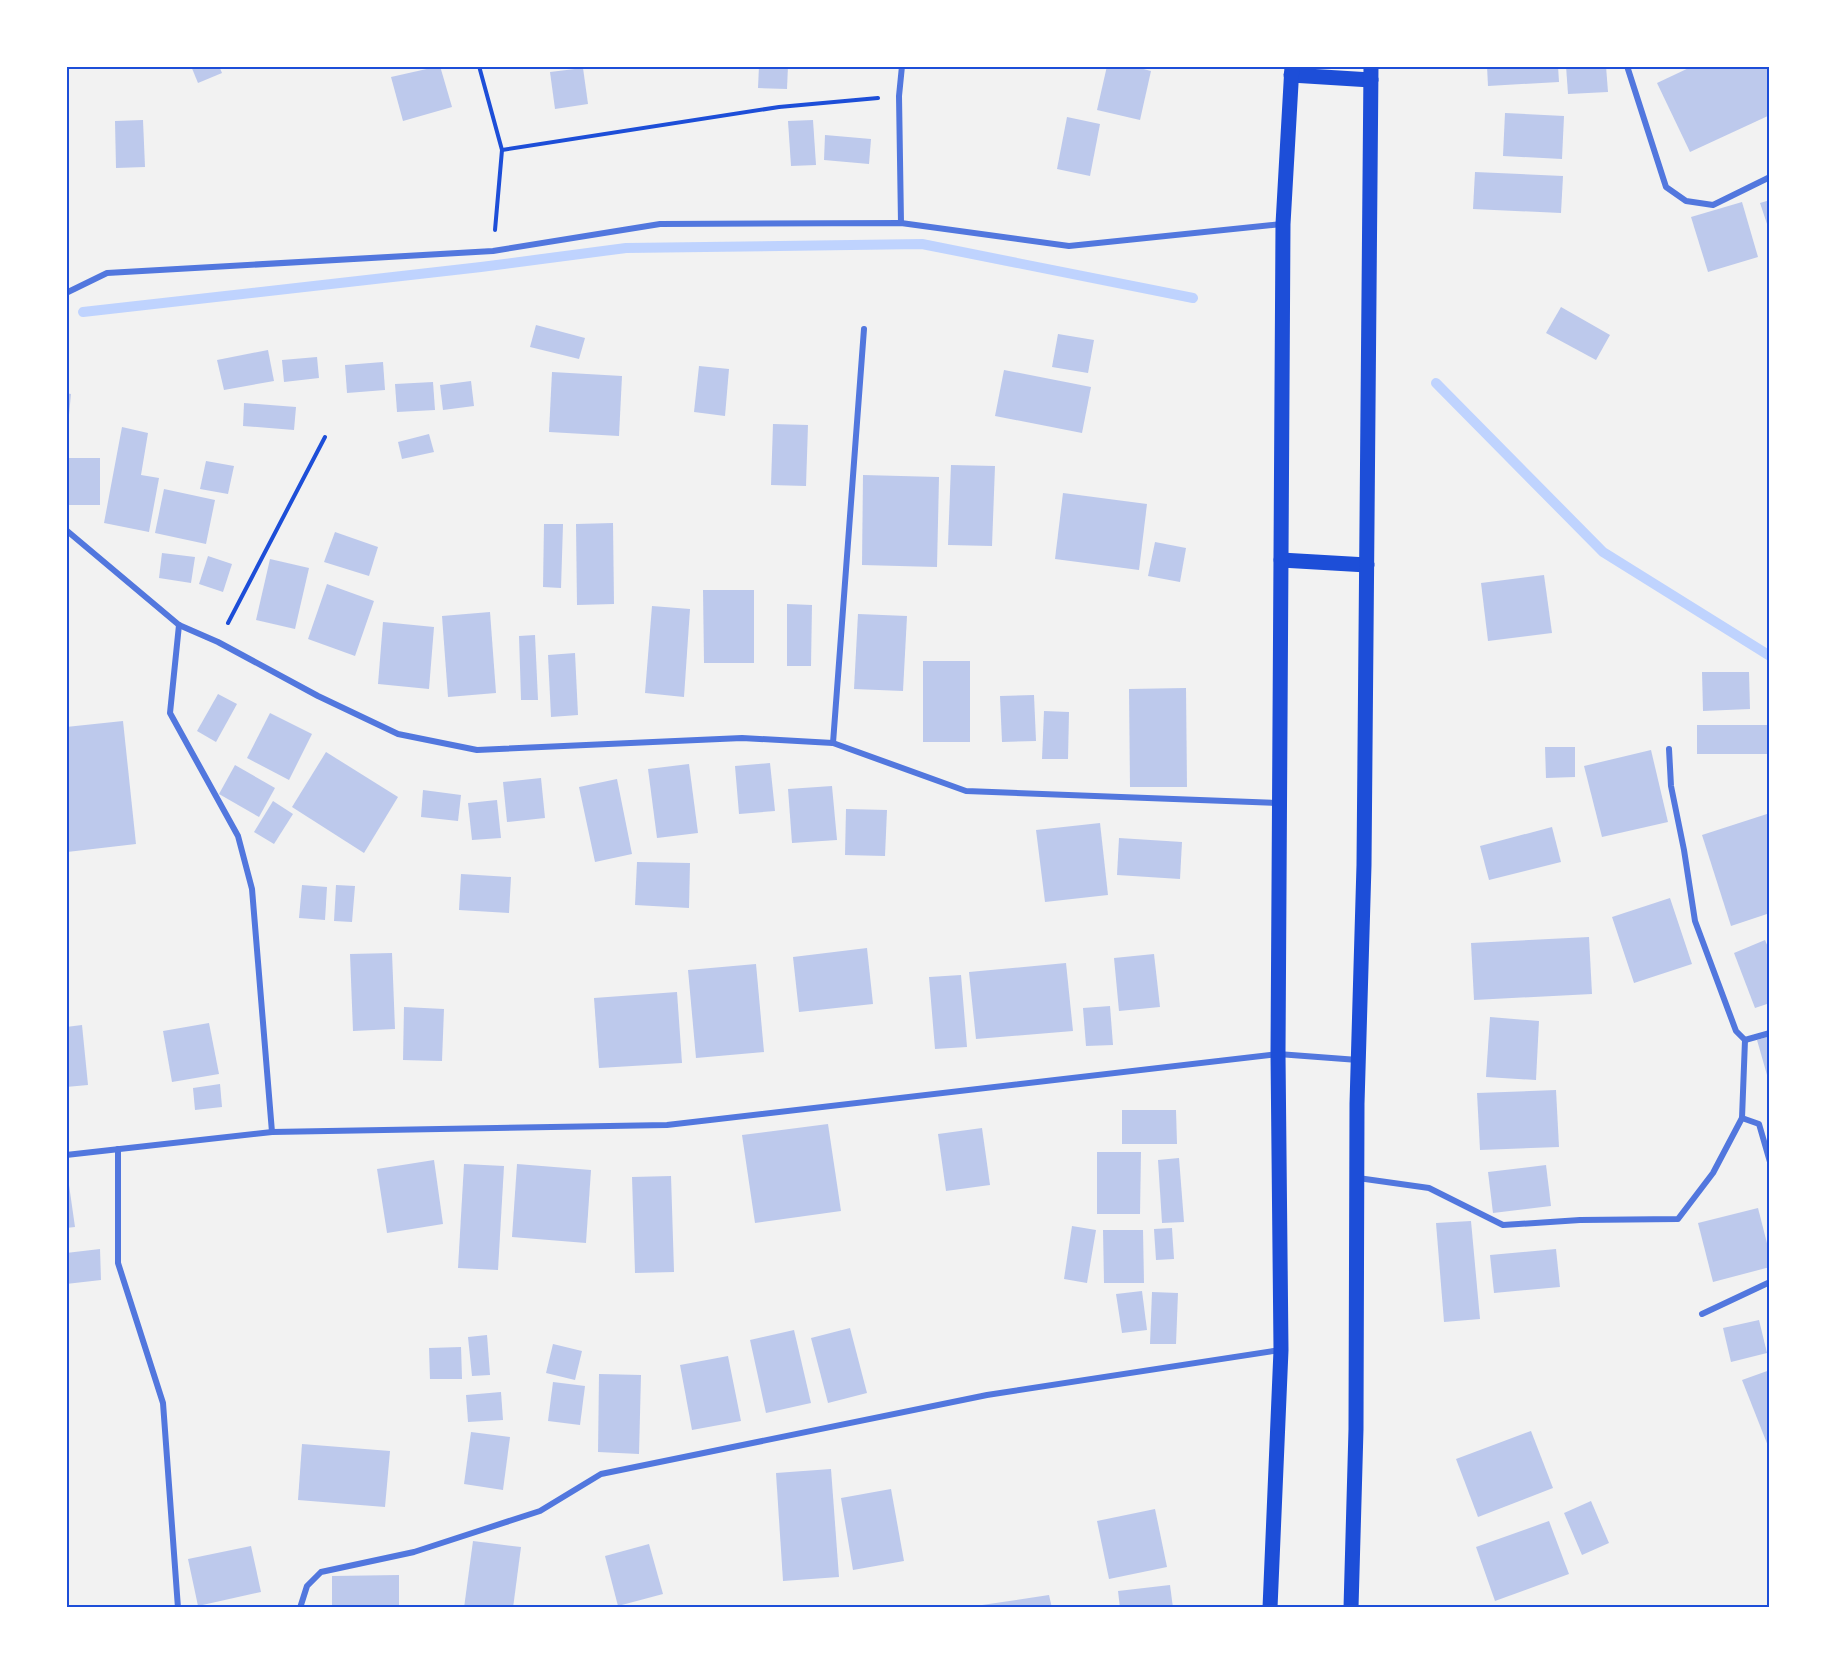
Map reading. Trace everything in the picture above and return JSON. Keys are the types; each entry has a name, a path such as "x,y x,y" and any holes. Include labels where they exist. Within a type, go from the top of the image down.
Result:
{"main road":[{"path":"1270,1608 1281,1350 1278,1054 1282,224 1291,71 1371,73 1364,865 1358,1060 1356,1429 1351,1608"},
{"path":"1281,560 1366,565"}],"street":[{"path":"901,224 899,96 902,66"},
{"path":"1627,66 1666,187 1686,201 1713,205 1770,177"},
{"path":"66,293 107,273 493,251 660,224 901,224 1069,246 1282,224"},
{"path":"833,743 864,329"},
{"path":"66,530 179,625 218,642 318,696 398,734 477,750 742,738 833,743 966,791 1280,803"},
{"path":"179,625 170,713 238,836 252,889 272,1132"},
{"path":"1357,1178 1429,1188 1503,1225 1580,1220 1678,1219 1713,1173 1742,1118 1744,1040 1736,1031 1695,921 1671,786 1670,749"},
{"path":"1744,1040 1770,1033"},
{"path":"66,1155 272,1132 667,1125 1278,1054 1358,1060"},
{"path":"1742,1118 1760,1124 1770,1162"},
{"path":"117,1149 118,1263 163,1403 178,1608"},
{"path":"1702,1314 1770,1282"},
{"path":"300,1608 307,1586 321,1572 414,1552 540,1511 601,1474 987,1395 1281,1350"}],"path":[{"path":"479,66 502,150 493,251"},
{"path":"502,150 779,107 899,96"},
{"path":"218,642 325,437"}],"building":[{"path":"191,66 219,66 222,73 198,83"},
{"path":"440,66 452,107 403,121 391,77"},
{"path":"759,66 788,66 787,89 758,88"},
{"path":"1107,66 1132,66 1151,71 1140,120 1097,110"},
{"path":"1487,66 1558,66 1559,82 1488,86"},
{"path":"1566,66 1606,66 1608,92 1568,94"},
{"path":"1693,66 1770,66 1770,115 1690,152 1657,83"},
{"path":"583,68 588,104 555,109 550,72"},
{"path":"1505,113 1564,116 1562,159 1503,156"},
{"path":"1067,117 1100,124 1090,176 1057,169"},
{"path":"143,120 145,167 116,168 115,121"},
{"path":"813,120 816,165 791,166 788,121"},
{"path":"825,135 871,139 869,164 824,160"},
{"path":"1475,172 1563,176 1561,213 1473,209"},
{"path":"1770,200 1770,233 1760,203"},
{"path":"1742,202 1758,257 1708,272 1691,217"},
{"path":"1561,307 1610,335 1596,360 1546,333"},
{"path":"536,325 585,338 579,359 530,347"},
{"path":"1058,334 1094,340 1088,373 1052,367"},
{"path":"268,350 274,381 224,390 217,360"},
{"path":"317,357 319,378 284,382 282,360"},
{"path":"383,362 385,390 347,393 345,365"},
{"path":"699,366 729,369 725,416 694,412"},
{"path":"1004,370 1091,387 1082,433 995,416"},
{"path":"552,372 622,376 619,436 549,432"},
{"path":"471,381 474,406 443,410 440,385"},
{"path":"433,382 435,410 397,412 395,384"},
{"path":"66,393 71,394 68,425 66,425"},
{"path":"244,403 296,407 294,430 243,426"},
{"path":"773,424 808,425 806,486 771,485"},
{"path":"122,427 148,433 141,475 159,478 149,532 104,523"},
{"path":"429,434 434,452 402,459 398,442"},
{"path":"68,458 100,458 100,505 68,505"},
{"path":"206,461 234,466 228,494 200,489"},
{"path":"951,465 995,466 992,546 948,545"},
{"path":"863,475 939,477 937,567 862,565"},
{"path":"164,489 215,500 206,544 155,533"},
{"path":"1063,493 1147,504 1139,570 1055,559"},
{"path":"613,523 614,604 577,605 576,524"},
{"path":"544,524 563,524 561,588 543,587"},
{"path":"335,532 378,547 369,576 324,562"},
{"path":"1155,542 1186,548 1180,582 1148,576"},
{"path":"162,553 195,557 191,583 159,578"},
{"path":"208,556 232,564 223,592 199,584"},
{"path":"270,559 309,568 295,629 256,620"},
{"path":"1544,575 1552,633 1488,641 1481,583"},
{"path":"327,584 374,601 355,656 308,639"},
{"path":"703,590 754,590 754,663 704,663"},
{"path":"787,604 812,605 811,666 787,666"},
{"path":"652,606 690,609 684,697 645,693"},
{"path":"490,612 496,693 448,697 442,616"},
{"path":"858,614 907,616 903,691 854,689"},
{"path":"383,622 434,627 429,689 378,684"},
{"path":"535,635 538,700 521,700 519,636"},
{"path":"575,653 578,715 551,717 548,655"},
{"path":"923,661 970,661 970,742 923,742"},
{"path":"1702,672 1749,672 1750,709 1703,711"},
{"path":"1186,688 1187,787 1130,787 1129,689"},
{"path":"218,694 237,704 216,742 197,731"},
{"path":"1034,695 1036,741 1002,742 1000,696"},
{"path":"1044,711 1069,712 1068,759 1042,759"},
{"path":"270,713 312,734 289,780 247,758"},
{"path":"123,721 136,844 67,852 66,727"},
{"path":"1697,725 1770,725 1770,754 1697,754"},
{"path":"1545,747 1575,747 1575,777 1546,778"},
{"path":"1651,750 1668,822 1602,837 1584,766"},
{"path":"326,752 398,797 364,853 292,807"},
{"path":"770,763 775,811 739,814 735,766"},
{"path":"689,764 698,833 657,838 648,769"},
{"path":"235,765 275,788 259,817 219,794"},
{"path":"541,778 545,818 507,822 503,782"},
{"path":"617,779 632,854 595,862 579,787"},
{"path":"832,786 837,840 792,843 788,789"},
{"path":"423,790 461,795 458,821 421,817"},
{"path":"497,800 501,838 472,840 468,803"},
{"path":"273,801 293,814 274,844 254,832"},
{"path":"846,809 887,810 885,856 845,855"},
{"path":"1770,813 1770,913 1731,926 1702,835"},
{"path":"1100,823 1108,895 1045,902 1036,830"},
{"path":"1552,827 1561,862 1489,880 1480,846"},
{"path":"1119,838 1182,842 1180,879 1117,875"},
{"path":"637,862 690,863 689,908 635,905"},
{"path":"461,874 511,877 509,913 459,910"},
{"path":"302,885 327,887 325,920 299,918"},
{"path":"336,885 355,886 352,922 334,921"},
{"path":"1670,898 1692,964 1634,983 1612,917"},
{"path":"1589,937 1592,994 1474,1000 1471,943"},
{"path":"1765,940 1770,952 1770,1003 1755,1008 1734,953"},
{"path":"867,948 873,1004 799,1012 793,957"},
{"path":"392,953 395,1029 353,1031 350,954"},
{"path":"1154,954 1160,1007 1119,1011 1114,958"},
{"path":"1066,963 1073,1031 976,1039 969,972"},
{"path":"756,964 764,1052 696,1058 688,970"},
{"path":"961,975 967,1047 935,1049 929,977"},
{"path":"677,992 682,1063 599,1068 594,998"},
{"path":"1110,1006 1113,1045 1086,1046 1083,1008"},
{"path":"404,1007 444,1009 442,1061 403,1060"},
{"path":"1490,1017 1539,1021 1536,1080 1486,1077"},
{"path":"209,1023 219,1074 172,1082 163,1031"},
{"path":"82,1025 88,1085 66,1087 66,1027"},
{"path":"1770,1036 1770,1082 1769,1082 1757,1040"},
{"path":"220,1084 222,1107 195,1110 193,1088"},
{"path":"1556,1090 1559,1147 1480,1150 1477,1093"},
{"path":"1122,1110 1176,1110 1177,1144 1122,1144"},
{"path":"828,1124 841,1211 755,1223 742,1135"},
{"path":"982,1128 990,1185 946,1191 938,1134"},
{"path":"1097,1152 1141,1152 1140,1214 1097,1214"},
{"path":"1179,1158 1184,1222 1162,1223 1158,1160"},
{"path":"434,1160 443,1224 387,1233 377,1169"},
{"path":"464,1164 504,1166 498,1270 458,1268"},
{"path":"517,1164 591,1170 586,1243 512,1237"},
{"path":"1546,1165 1551,1206 1493,1213 1488,1172"},
{"path":"671,1176 674,1272 635,1273 632,1177"},
{"path":"66,1178 68,1178 75,1227 66,1228"},
{"path":"1758,1208 1770,1255 1770,1267 1713,1282 1698,1223"},
{"path":"1471,1221 1480,1319 1444,1322 1436,1223"},
{"path":"1072,1226 1096,1230 1087,1283 1064,1279"},
{"path":"1172,1228 1174,1259 1156,1260 1154,1229"},
{"path":"1103,1230 1143,1230 1144,1283 1104,1283"},
{"path":"100,1249 101,1280 66,1284 66,1253"},
{"path":"1556,1249 1560,1287 1494,1293 1490,1255"},
{"path":"1142,1291 1147,1330 1122,1333 1116,1294"},
{"path":"1152,1292 1178,1293 1176,1344 1150,1344"},
{"path":"1759,1320 1767,1353 1731,1362 1723,1328"},
{"path":"850,1328 867,1393 828,1403 811,1338"},
{"path":"794,1330 811,1403 766,1413 750,1340"},
{"path":"487,1335 490,1375 472,1376 468,1337"},
{"path":"553,1344 582,1351 575,1380 546,1373"},
{"path":"461,1347 462,1379 430,1379 429,1348"},
{"path":"728,1356 741,1421 692,1430 680,1365"},
{"path":"1770,1370 1770,1451 1742,1380"},
{"path":"599,1374 641,1375 639,1454 598,1452"},
{"path":"553,1382 585,1386 580,1425 548,1421"},
{"path":"501,1392 503,1420 468,1422 466,1395"},
{"path":"1531,1431 1553,1488 1478,1517 1456,1459"},
{"path":"471,1432 510,1437 503,1490 464,1484"},
{"path":"302,1444 390,1451 385,1507 298,1500"},
{"path":"831,1469 839,1577 783,1581 776,1473"},
{"path":"891,1489 904,1561 853,1570 841,1498"},
{"path":"1591,1501 1609,1543 1582,1555 1564,1513"},
{"path":"1155,1509 1167,1567 1109,1579 1097,1521"},
{"path":"1549,1521 1569,1574 1495,1601 1476,1547"},
{"path":"473,1541 521,1547 513,1608 464,1608"},
{"path":"649,1544 663,1594 618,1606 605,1556"},
{"path":"251,1546 261,1592 198,1606 188,1559"},
{"path":"399,1575 399,1608 332,1608 332,1576"},
{"path":"1170,1585 1173,1608 1120,1608 1118,1591"},
{"path":"1049,1595 1052,1608 983,1608 982,1605"}],"waterway":[{"path":"83,312 481,267 626,248 922,244 1193,298"},
{"path":"1436,383 1603,552 1770,656"}]}
